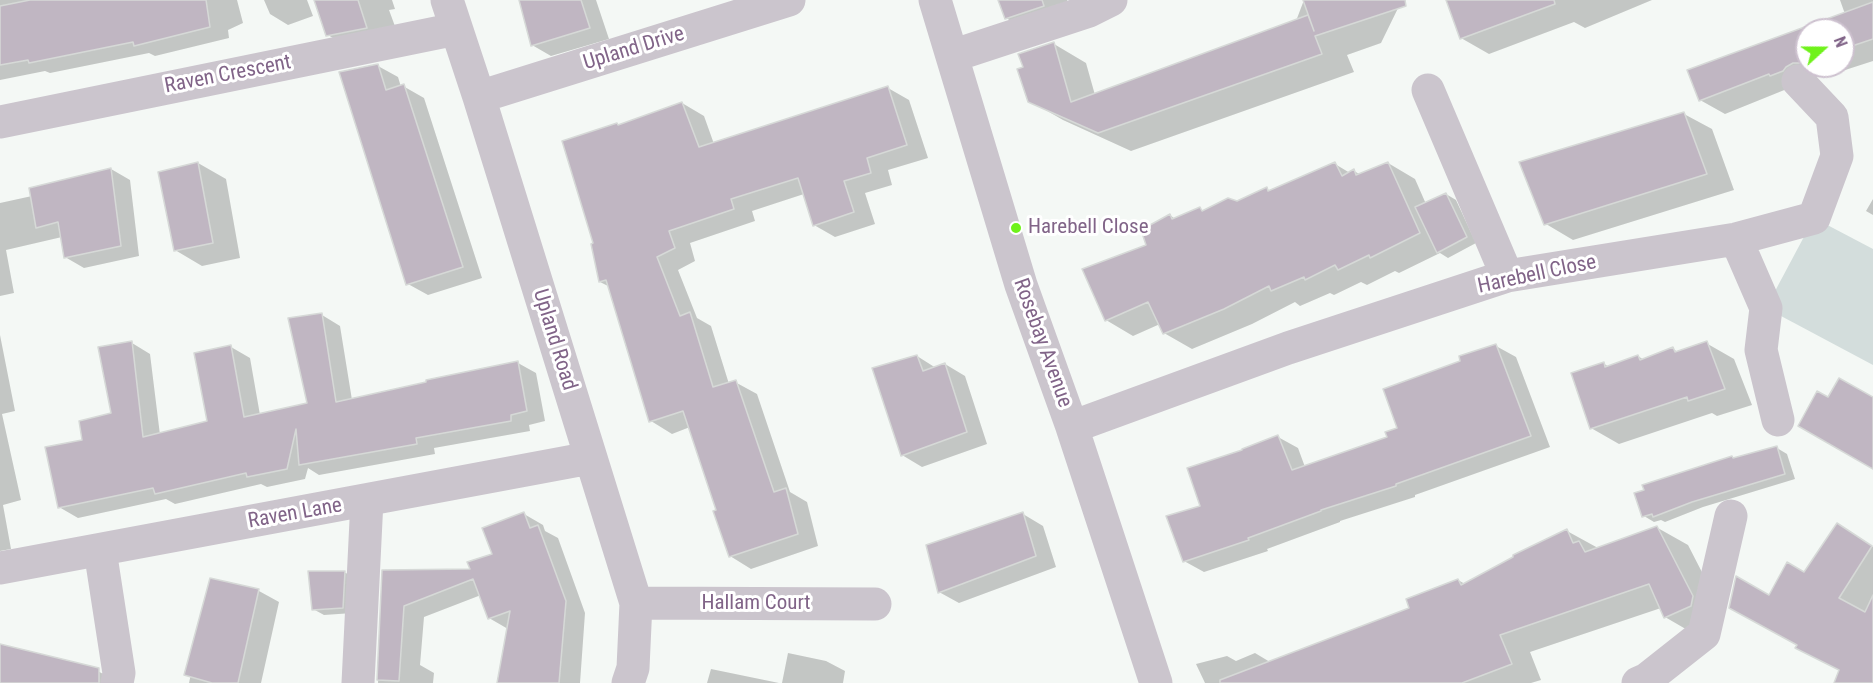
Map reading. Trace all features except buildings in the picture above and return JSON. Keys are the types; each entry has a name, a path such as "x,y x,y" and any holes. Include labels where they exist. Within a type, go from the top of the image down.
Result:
{"street":[{"name":"Upland Drive","path":"479,97 789,0"},
{"name":"Rosebay Avenue","path":"935,0 1021,285 1072,427 1156,683"},
{"path":"952,56 1089,11 1111,0"},
{"name":"Upland Road","path":"452,15 636,603 633,668 628,683"},
{"name":"Raven Crescent","path":"0,122 452,15"},
{"name":"Harebell Close","path":"1072,427 1288,348 1507,276 1736,239 1815,218 1837,156 1832,117 1798,81"},
{"path":"1428,90 1507,276"},
{"path":"1736,239 1766,308 1761,350 1778,420"},
{"name":"Raven Lane","path":"0,568 590,458"},
{"path":"358,683 367,500"},
{"path":"1642,681 1704,634 1731,516"},
{"path":"100,550 119,673 117,683"},
{"name":"Hallam Court","path":"636,603 875,604"}],"shaded area":[{"path":"1814,218 1873,249 1873,365 1766,308"}],"place":[{"name":"Harebell Close","path":"1016,228"}]}
